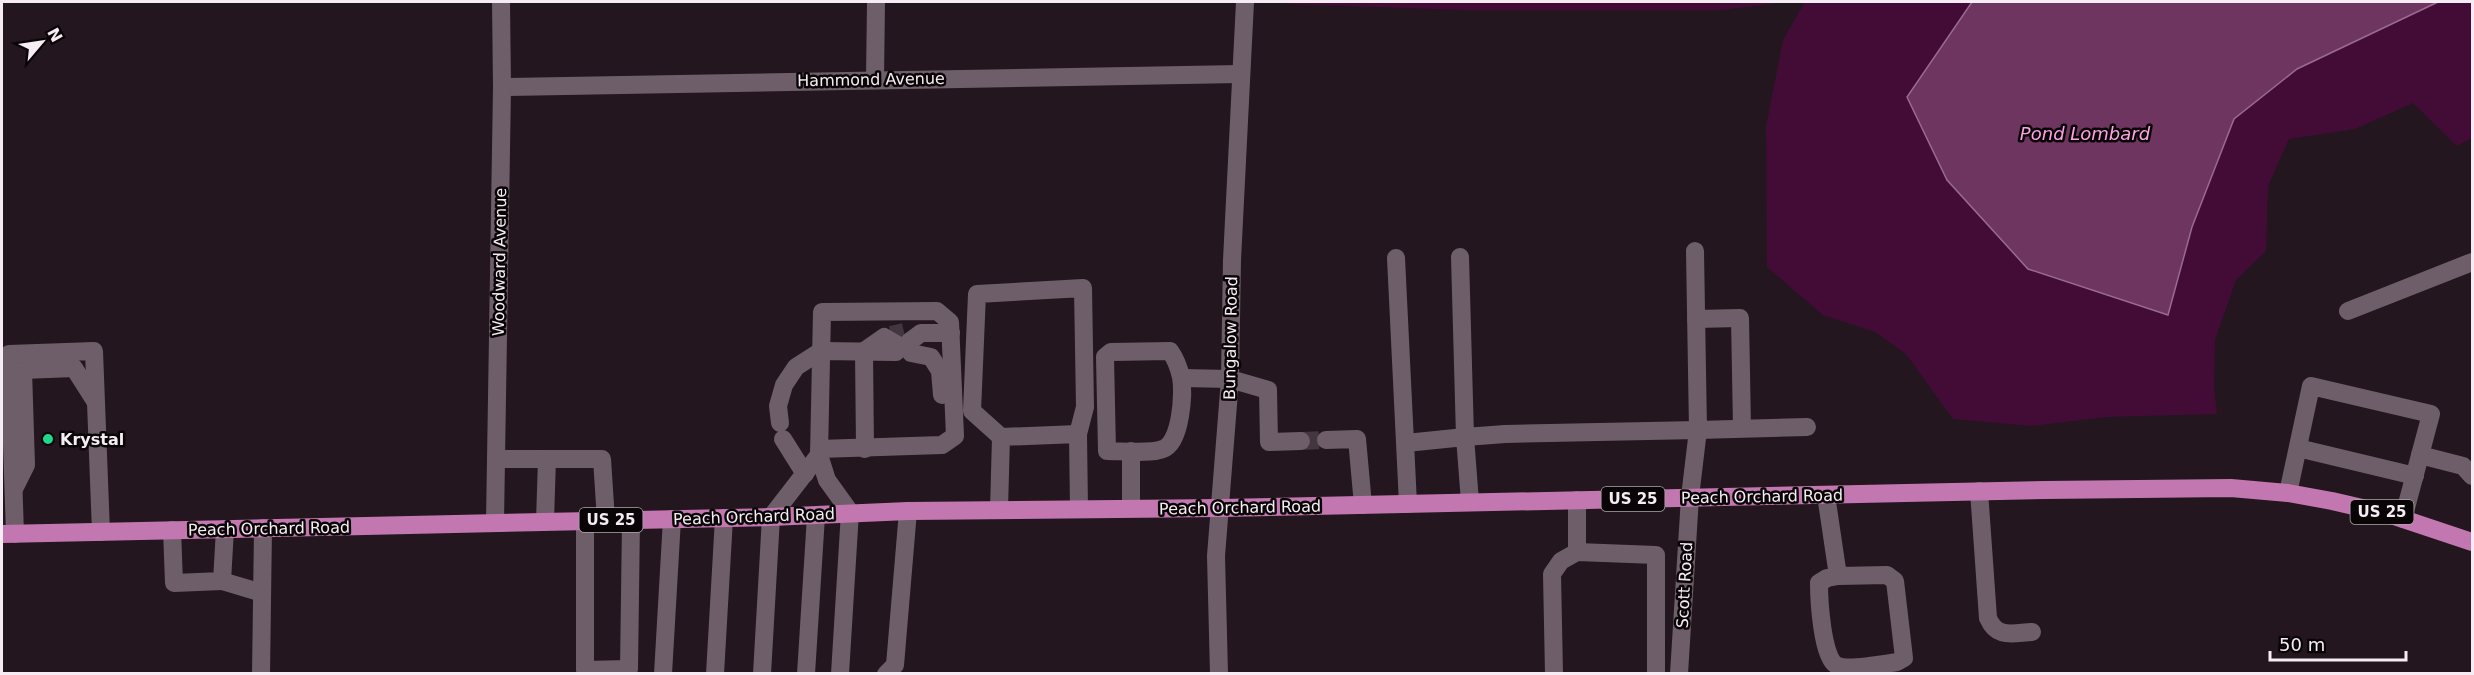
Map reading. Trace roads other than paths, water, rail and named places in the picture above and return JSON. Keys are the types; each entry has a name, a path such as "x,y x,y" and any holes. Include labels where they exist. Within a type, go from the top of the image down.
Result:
{"main road":[{"name":"Peach Orchard Road","path":"8,534 816,516 850,512 1221,508 1979,491 2231,488 2332,501 2403,519 2472,542"}],"street":[{"name":"Woodward Avenue","path":"495,522 502,87 501,2"},
{"path":"875,79 876,2"},
{"name":"Bungalow Road","path":"1219,674 1216,556 1230,379 1232,260 1245,2"},
{"name":"Hammond Avenue","path":"502,87 1240,74"},
{"name":"Scott Road","path":"1680,665 1689,497 1698,430 1695,251"},
{"path":"1460,257 1465,437 1470,502"},
{"path":"1396,258 1408,504"},
{"path":"2348,311 2472,262"},
{"path":"1078,434 1001,437 972,411 977,294 1083,288 1084,407 1078,434 1079,509"},
{"path":"819,452 942,445 955,436 950,322 937,312 822,312 819,452 827,480 850,512 840,674"},
{"path":"1696,320 1740,318 1743,428"},
{"path":"805,474 782,431 778,406 784,385 796,367 821,351 864,351 900,338 951,333"},
{"path":"900,338 931,357 940,371 942,396 954,414"},
{"path":"8,534 14,491 9,354 94,351 100,532"},
{"path":"864,351 865,449"},
{"path":"1170,351 1182,378 1179,430 1173,443 1162,450 1131,451 1107,451 1105,357 1111,352 1170,351"},
{"path":"14,491 26,465 23,370 74,369 96,402"},
{"path":"1182,378 1230,379 1268,390 1269,442 1301,435"},
{"path":"2288,494 2311,386 2431,414 2403,519"},
{"path":"1406,443 1505,434 1807,427"},
{"path":"1326,435 1357,428 1363,505"},
{"path":"999,510 1001,437"},
{"path":"2298,448 2415,476"},
{"path":"1131,451 1131,508"},
{"path":"762,674 771,517 805,474 819,452"},
{"path":"2420,455 2469,468"},
{"path":"496,459 602,459 606,520"},
{"path":"545,521 547,459"},
{"path":"1979,491 1988,618 1992,628 2000,633 2031,632"},
{"path":"1826,495 1838,576"},
{"path":"1577,500 1577,552"},
{"path":"886,674 895,665 908,511"},
{"path":"806,674 816,516"},
{"path":"715,674 724,518"},
{"path":"663,674 672,519"},
{"path":"585,520 585,670 629,669 631,520"},
{"path":"261,674 263,528"},
{"path":"222,581 225,529"},
{"path":"172,530 174,583 222,581 261,594"},
{"path":"1554,674 1552,574 1561,561 1577,552 1656,555 1656,665 1680,665"},
{"path":"1887,575 1895,581 1904,658 1897,662 1844,667 1834,664 1827,654 1819,594 1820,583 1827,578 1838,576 1887,575"}],"water":[{"name":"Pond Lombard","path":"1972,2 2438,2 2297,69 2234,119 2192,227 2168,315 2028,269 1947,180 1907,97"}],"tunnel":[{"path":"891,335 904,332"},
{"path":"1301,441 1326,440"}],"place":[{"name":"Krystal","path":"48,439"}]}
